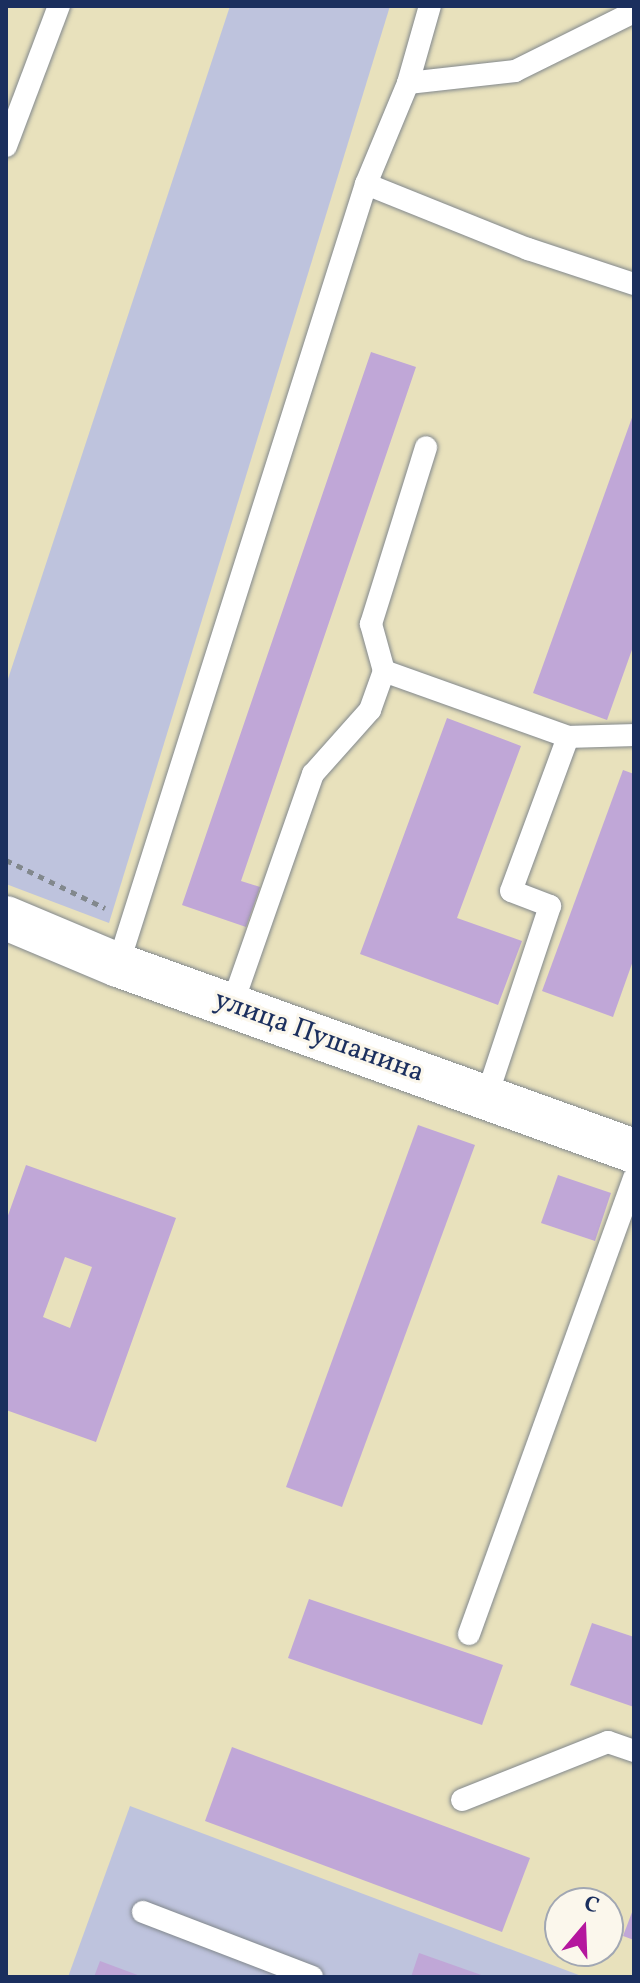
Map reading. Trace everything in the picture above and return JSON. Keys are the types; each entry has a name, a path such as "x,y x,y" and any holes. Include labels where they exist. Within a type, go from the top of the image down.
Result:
{"street":[{"name":"улица Пушанина","path":"6,918 118,965 634,1151"}],"lane":[{"path":"6,146 59,6"},
{"path":"118,965 366,184 408,83 430,6"},
{"path":"408,83 515,71 630,10"},
{"path":"366,184 528,249 634,284"},
{"path":"232,1005 313,774 370,710 384,671 371,624 426,447"},
{"path":"384,671 568,737 634,735"},
{"path":"486,1098 550,906 511,891 568,737"},
{"path":"469,1634 634,1178"},
{"path":"462,1800 608,1742 634,1751"},
{"path":"143,1912 312,1977"}],"shaded area":[{"path":"230,6 390,6 109,923 6,884 6,685"},
{"path":"130,1806 544,1962 544,1967 557,1967 584,1977 68,1977"}],"building":[{"path":"371,352 416,367 241,881 260,887 246,927 182,905"},
{"path":"634,412 634,644 607,720 533,693"},
{"path":"447,718 521,746 457,918 522,941 498,1005 360,954"},
{"path":"623,770 634,774 634,958 613,1017 542,991"},
{"path":"418,1125 475,1145 342,1507 286,1487"},
{"path":"26,1165 176,1218 96,1442 6,1410 6,1221","holes":["65,1257 92,1267 70,1328 43,1317"]},
{"path":"558,1175 611,1193 595,1241 541,1223"},
{"path":"309,1599 503,1665 482,1725 288,1658"},
{"path":"592,1623 634,1637 634,1707 570,1685"},
{"path":"232,1747 530,1858 502,1932 205,1821"},
{"path":"634,1907 634,1940 624,1936"},
{"path":"419,1953 487,1977 411,1977"},
{"path":"100,1961 143,1977 94,1977"}]}
